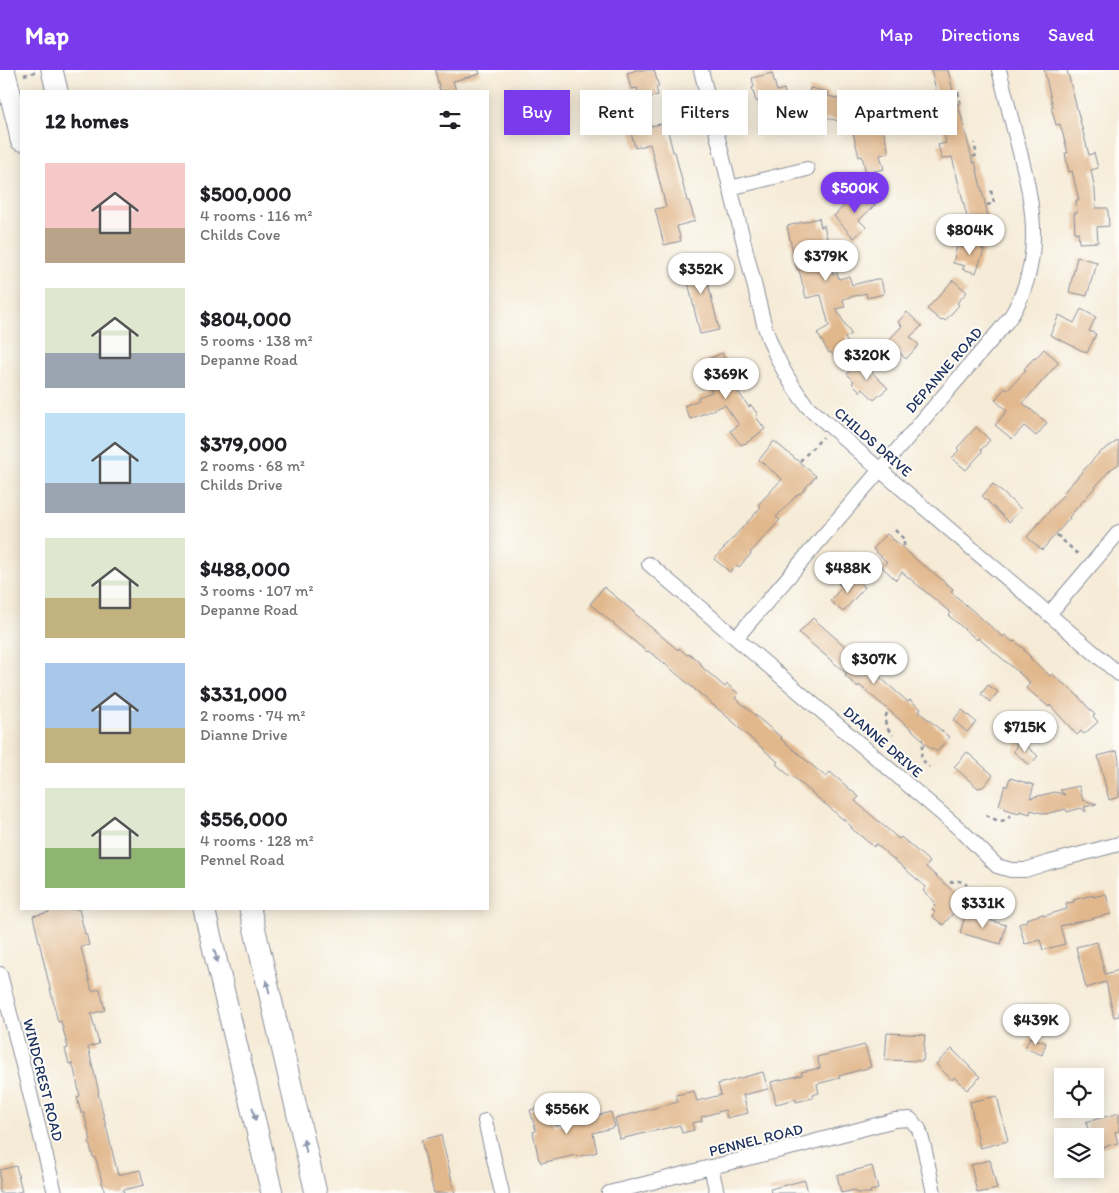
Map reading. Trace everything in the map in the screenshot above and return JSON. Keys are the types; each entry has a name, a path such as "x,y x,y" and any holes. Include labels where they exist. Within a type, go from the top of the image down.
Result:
{"highway":[{"path":"4,70 19,132"},
{"path":"52,70 57,90"},
{"path":"204,910 272,1193"},
{"path":"250,910 316,1193"}],"street":[{"name":"CHILDS DRIVE","path":"701,70 763,319 781,367 799,396 880,470 1119,674"},
{"name":"DEPANNE ROAD","path":"736,638 999,331 1013,312 1026,283 1031,260 1034,236 1033,216 1026,177 999,70"},
{"path":"730,188 807,169"},
{"path":"1049,614 1119,532"},
{"name":"DIANNE DRIVE","path":"649,564 966,835 997,866 1011,870 1025,870 1119,844"},
{"name":"WINDCREST ROAD","path":"1,983 55,1193"},
{"name":"PENNEL ROAD","path":"609,1193 895,1120 910,1119 919,1129 934,1193"},
{"path":"485,1121 502,1193"},
{"path":"711,1167 718,1193"}],"path":[{"path":"958,92 962,106 960,106"},
{"path":"973,157 978,156 974,143"},
{"path":"987,205 994,204 990,187"},
{"path":"730,360 740,360 748,370"},
{"path":"800,462 832,427"},
{"path":"895,530 904,539 904,546"},
{"path":"1057,536 1091,565"},
{"path":"841,585 837,575 847,564"},
{"path":"887,713 885,722 893,735"},
{"path":"923,745 920,753 923,761 929,767"},
{"path":"986,814 999,821 1003,821 1010,817 1012,813"},
{"path":"950,883 958,880 967,885"}],"building":[{"path":"435,70 479,70 480,74 453,81 456,90 440,90"},
{"path":"654,70 659,87 656,87 658,95 652,97 652,90 631,89 627,73"},
{"path":"931,70 948,70 953,90 936,90"},
{"path":"1044,70 1067,70 1089,155 1094,153 1098,168 1091,170 1096,208 1108,208 1109,226 1097,227 1098,242 1079,243 1078,232 1075,233 1074,213 1077,213 1076,200 1079,200 1072,171 1069,172 1065,153 1068,153 1060,124 1056,125 1051,107 1053,107"},
{"path":"772,73 777,90 758,90 758,101 756,101 752,88 754,87 752,78"},
{"path":"827,92 829,92 828,96 837,98 837,121 827,118"},
{"path":"958,103 990,224 970,229 952,157 942,159 938,145 946,143 944,135 957,135"},
{"path":"662,124 662,135 669,135 687,201 689,201 695,221 677,226 681,241 664,245 655,209 666,207 650,144 635,148 632,135 652,135 652,126"},
{"path":"854,135 884,135 889,153 880,155 884,169 866,173 862,156 859,157"},
{"path":"862,191 875,205 859,220 866,227 854,238 834,216 853,196 854,198"},
{"path":"819,218 821,228 824,225 828,244 825,244 833,275 837,273 839,279 849,276 852,285 881,279 884,294 867,298 866,293 843,299 845,307 836,309 851,334 845,338 851,349 835,358 831,352 829,353 817,333 829,326 821,295 806,298 799,270 797,270 787,226"},
{"path":"968,239 983,243 982,246 984,244 982,250 984,250 976,273 962,269 965,266 953,263 957,246 966,248"},
{"path":"702,256 719,330 700,334 683,260"},
{"path":"1077,257 1097,262 1087,296 1069,292"},
{"path":"953,280 967,292 945,321 943,319 941,321 927,309"},
{"path":"1081,309 1096,317 1089,331 1096,334 1087,353 1050,335 1059,315 1074,323"},
{"path":"907,312 922,326 910,337 919,345 906,359 888,341 902,326 898,322"},
{"path":"1044,349 1059,362 1023,403 1047,423 1036,436 1024,426 1012,439 995,425 1007,411 995,400 1005,388 1008,390 1026,370 1024,369"},
{"path":"722,353 732,372 734,380 731,382 749,407 751,405 758,415 756,417 765,429 741,445 730,431 739,425 725,405 690,419 684,406 699,400 698,397 712,392 700,363"},
{"path":"860,361 888,388 874,400 863,389 861,392 852,383 854,381 847,374"},
{"path":"976,427 990,440 966,470 952,458 959,450 957,448"},
{"path":"1119,440 1119,464 1111,469 1042,550 1027,537 1099,453"},
{"path":"774,441 816,476 776,517 780,520 751,554 739,567 737,565 730,572 714,559 761,507 758,505 782,479 759,460"},
{"path":"993,484 1021,509 1009,522 982,496"},
{"path":"887,534 953,589 951,592 1003,637 1005,635 1013,642 1015,641 1050,676 1052,674 1076,694 1095,715 1093,716 1098,722 1084,734 1081,731 1077,735 1050,705 1049,707 1026,688 1030,683 1024,677 949,616 951,613 902,572 896,580 882,567 887,562 873,549"},
{"path":"852,576 865,587 843,612 830,601"},
{"path":"604,587 678,650 679,648 687,655 690,654 725,687 727,684 739,694 735,698 781,739 826,777 830,772 859,797 855,801 899,839 901,837 930,862 926,867 964,901 943,925 932,916 935,912 932,909 935,906 935,902 923,891 926,887 876,844 874,847 851,828 803,785 776,764 778,762 739,727 658,658 647,652 590,604"},
{"path":"813,618 908,702 910,700 921,709 919,712 949,737 937,752 931,749 912,730 859,685 858,687 845,676 847,674 799,633"},
{"path":"988,685 998,692 990,702 981,694"},
{"path":"962,710 976,722 967,732 953,720"},
{"path":"1018,739 1038,756 1030,765 1014,752"},
{"path":"1117,751 1119,760 1119,797 1109,800 1098,756"},
{"path":"967,752 993,775 983,787 978,788 954,767"},
{"path":"1010,778 1034,785 1030,798 1055,792 1065,795 1060,790 1079,786 1083,800 1097,804 1084,807 1086,812 1081,808 1067,812 1066,809 1045,814 1031,810 1030,814 1005,809 1005,807 999,805 1005,785 1007,787"},
{"path":"1106,894 1111,914 1060,926 1065,944 1043,950 1040,940 1025,944 1019,924 1027,921 1026,919 1067,909 1066,903 1074,902 1073,900"},
{"path":"50,910 79,910 86,933 89,945 81,947 86,968 92,991 100,989 105,1010 91,1014 99,1044 88,1047 98,1093 118,1175 140,1170 144,1185 123,1190 124,1193 105,1193 96,1159 93,1157 89,1142 91,1141 84,1113 81,1113 77,1097 80,1096 74,1069 72,1063 69,1064 65,1049 68,1048 61,1021 58,1022 33,916 50,912"},
{"path":"966,913 1006,925 1001,944 960,933"},
{"path":"1097,942 1105,974 1119,970 1119,1016 1114,1017 1106,982 1086,988 1076,947"},
{"path":"887,1033 925,1035 923,1061 885,1060"},
{"path":"1030,1037 1046,1043 1042,1055 1025,1048"},
{"path":"865,1045 871,1067 817,1084 819,1093 812,1095 813,1098 796,1102 796,1099 776,1104 771,1082 802,1075 801,1072 820,1068 817,1057"},
{"path":"952,1049 980,1077 967,1090 954,1077 952,1080 936,1064"},
{"path":"763,1072 768,1089 743,1095 748,1113 727,1118 725,1110 701,1117 702,1121 692,1123 694,1130 682,1133 680,1125 620,1139 615,1118 678,1102 676,1095 694,1091 697,1101 721,1095 718,1084"},
{"path":"997,1096 1008,1141 980,1148 970,1102"},
{"path":"550,1105 555,1126 611,1112 615,1127 593,1133 597,1152 541,1163 533,1132 536,1131 530,1110"},
{"path":"1119,1113 1119,1131 1115,1132 1118,1143 1104,1147 1104,1128 1088,1128 1086,1122"},
{"path":"441,1135 455,1193 434,1193 421,1140"},
{"path":"990,1160 997,1189 977,1193 971,1165"},
{"path":"16,1166 22,1191 0,1193 0,1170"},
{"path":"872,1166 878,1189 870,1191 871,1193 856,1193 855,1190 841,1193 837,1175"},
{"path":"805,1180 808,1193 771,1193 770,1189"}]}
